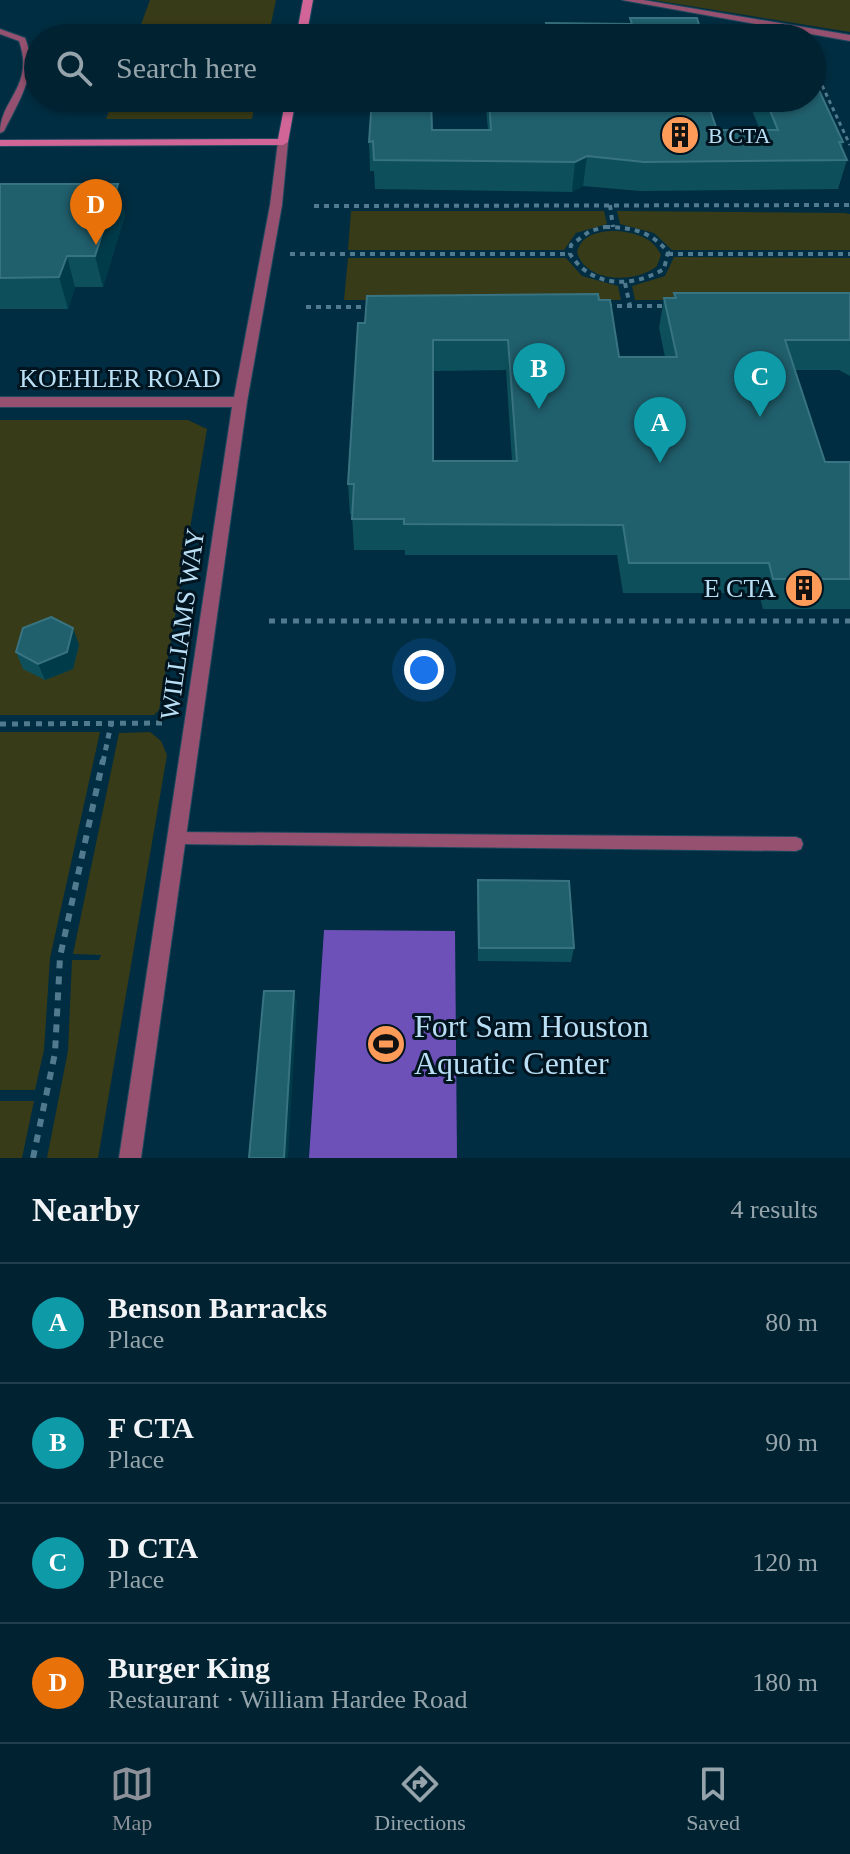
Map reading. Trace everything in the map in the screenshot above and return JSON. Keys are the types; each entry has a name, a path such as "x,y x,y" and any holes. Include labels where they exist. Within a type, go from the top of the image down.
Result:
{"street":[{"path":"304,24 308,0"},
{"path":"627,0 768,24"},
{"path":"826,34 850,38"},
{"name":"WILLIAMS WAY","path":"130,1158 240,402 276,205 288,112"},
{"path":"0,143 283,142"},
{"name":"KOEHLER ROAD","path":"0,402 240,402"}],"lane":[{"path":"0,31 24,44"},
{"path":"0,131 24,80"},
{"path":"177,838 796,844"}],"path":[{"path":"826,94 850,145"},
{"path":"610,205 613,227"},
{"path":"314,206 850,205"},
{"path":"613,227 651,236 662,244 668,254 664,269 655,276 625,283 595,277 574,263 570,254 571,245 578,237 590,231 613,227"},
{"path":"290,254 570,254"},
{"path":"668,254 850,254"},
{"path":"625,283 630,306"},
{"path":"599,306 677,306"},
{"path":"306,307 383,307"},
{"path":"269,621 850,621"},
{"path":"0,724 167,723"},
{"path":"33,1158 55,1053 60,957 111,724"}],"green space":[{"path":"150,0 276,0 271,24 141,24"},
{"path":"653,0 850,0 850,32 826,28 826,24 801,24"},
{"path":"109,112 253,112 252,119 106,119"},
{"path":"351,211 604,211 607,224 576,233 564,250 348,250"},
{"path":"617,211 845,213 850,214 850,250 672,250 654,233 620,224"},
{"path":"618,231 637,235 653,244 661,255 657,266 648,272 625,278 600,275 590,270 577,252 583,241 599,233"},
{"path":"674,257 850,258 850,300 635,300 632,286 665,276"},
{"path":"348,258 566,258 582,276 618,286 621,300 344,300"},
{"path":"0,420 188,420 207,429 159,710 154,715 0,715"},
{"path":"0,732 100,732 50,958 44,1050 35,1090 0,1090"},
{"path":"150,732 161,741 167,755 98,1158 47,1158 68,1051 72,960 99,960 101,955 73,954 119,733"},
{"path":"0,1101 34,1101 22,1158 0,1158"}],"shaded area":[{"name":"Fort Sam Houston Aquatic Center","path":"324,930 455,931 457,1158 309,1158"}],"building":[{"path":"630,18 697,18 699,24 632,24"},
{"path":"546,23 632,24 546,24"},
{"path":"826,105 843,142 839,142 847,160 644,162 587,156 575,162 374,160 373,141 369,142 371,112 431,112 432,130 491,130 490,112 711,112 717,130 778,130 771,112 826,112"},
{"path":"0,184 118,184 95,256 67,256 59,277 0,278"},
{"path":"674,293 850,293 850,340 785,340 825,462 850,462 850,579 773,579 769,563 629,563 623,525 404,524 404,519 352,519 354,484 348,484 358,323 365,323 367,296 598,294 599,300 610,300 619,357 677,357 664,298 676,298","holes":["433,340 508,340 517,461 433,461"]},
{"path":"51,617 73,628 67,652 38,664 16,652 23,628"},
{"path":"478,880 569,881 574,948 479,948"},
{"path":"264,991 294,991 284,1158 249,1158"}],"place":[{"name":"B CTA","path":"680,135"},
{"name":"Burger King","path":"96,245"},
{"name":"F CTA","path":"539,409"},
{"name":"D CTA","path":"760,417"},
{"name":"Benson Barracks","path":"660,463"},
{"name":"E CTA","path":"804,588"},
{"name":"Fort Sam Houston Aquatic Center","path":"386,1044"}]}
